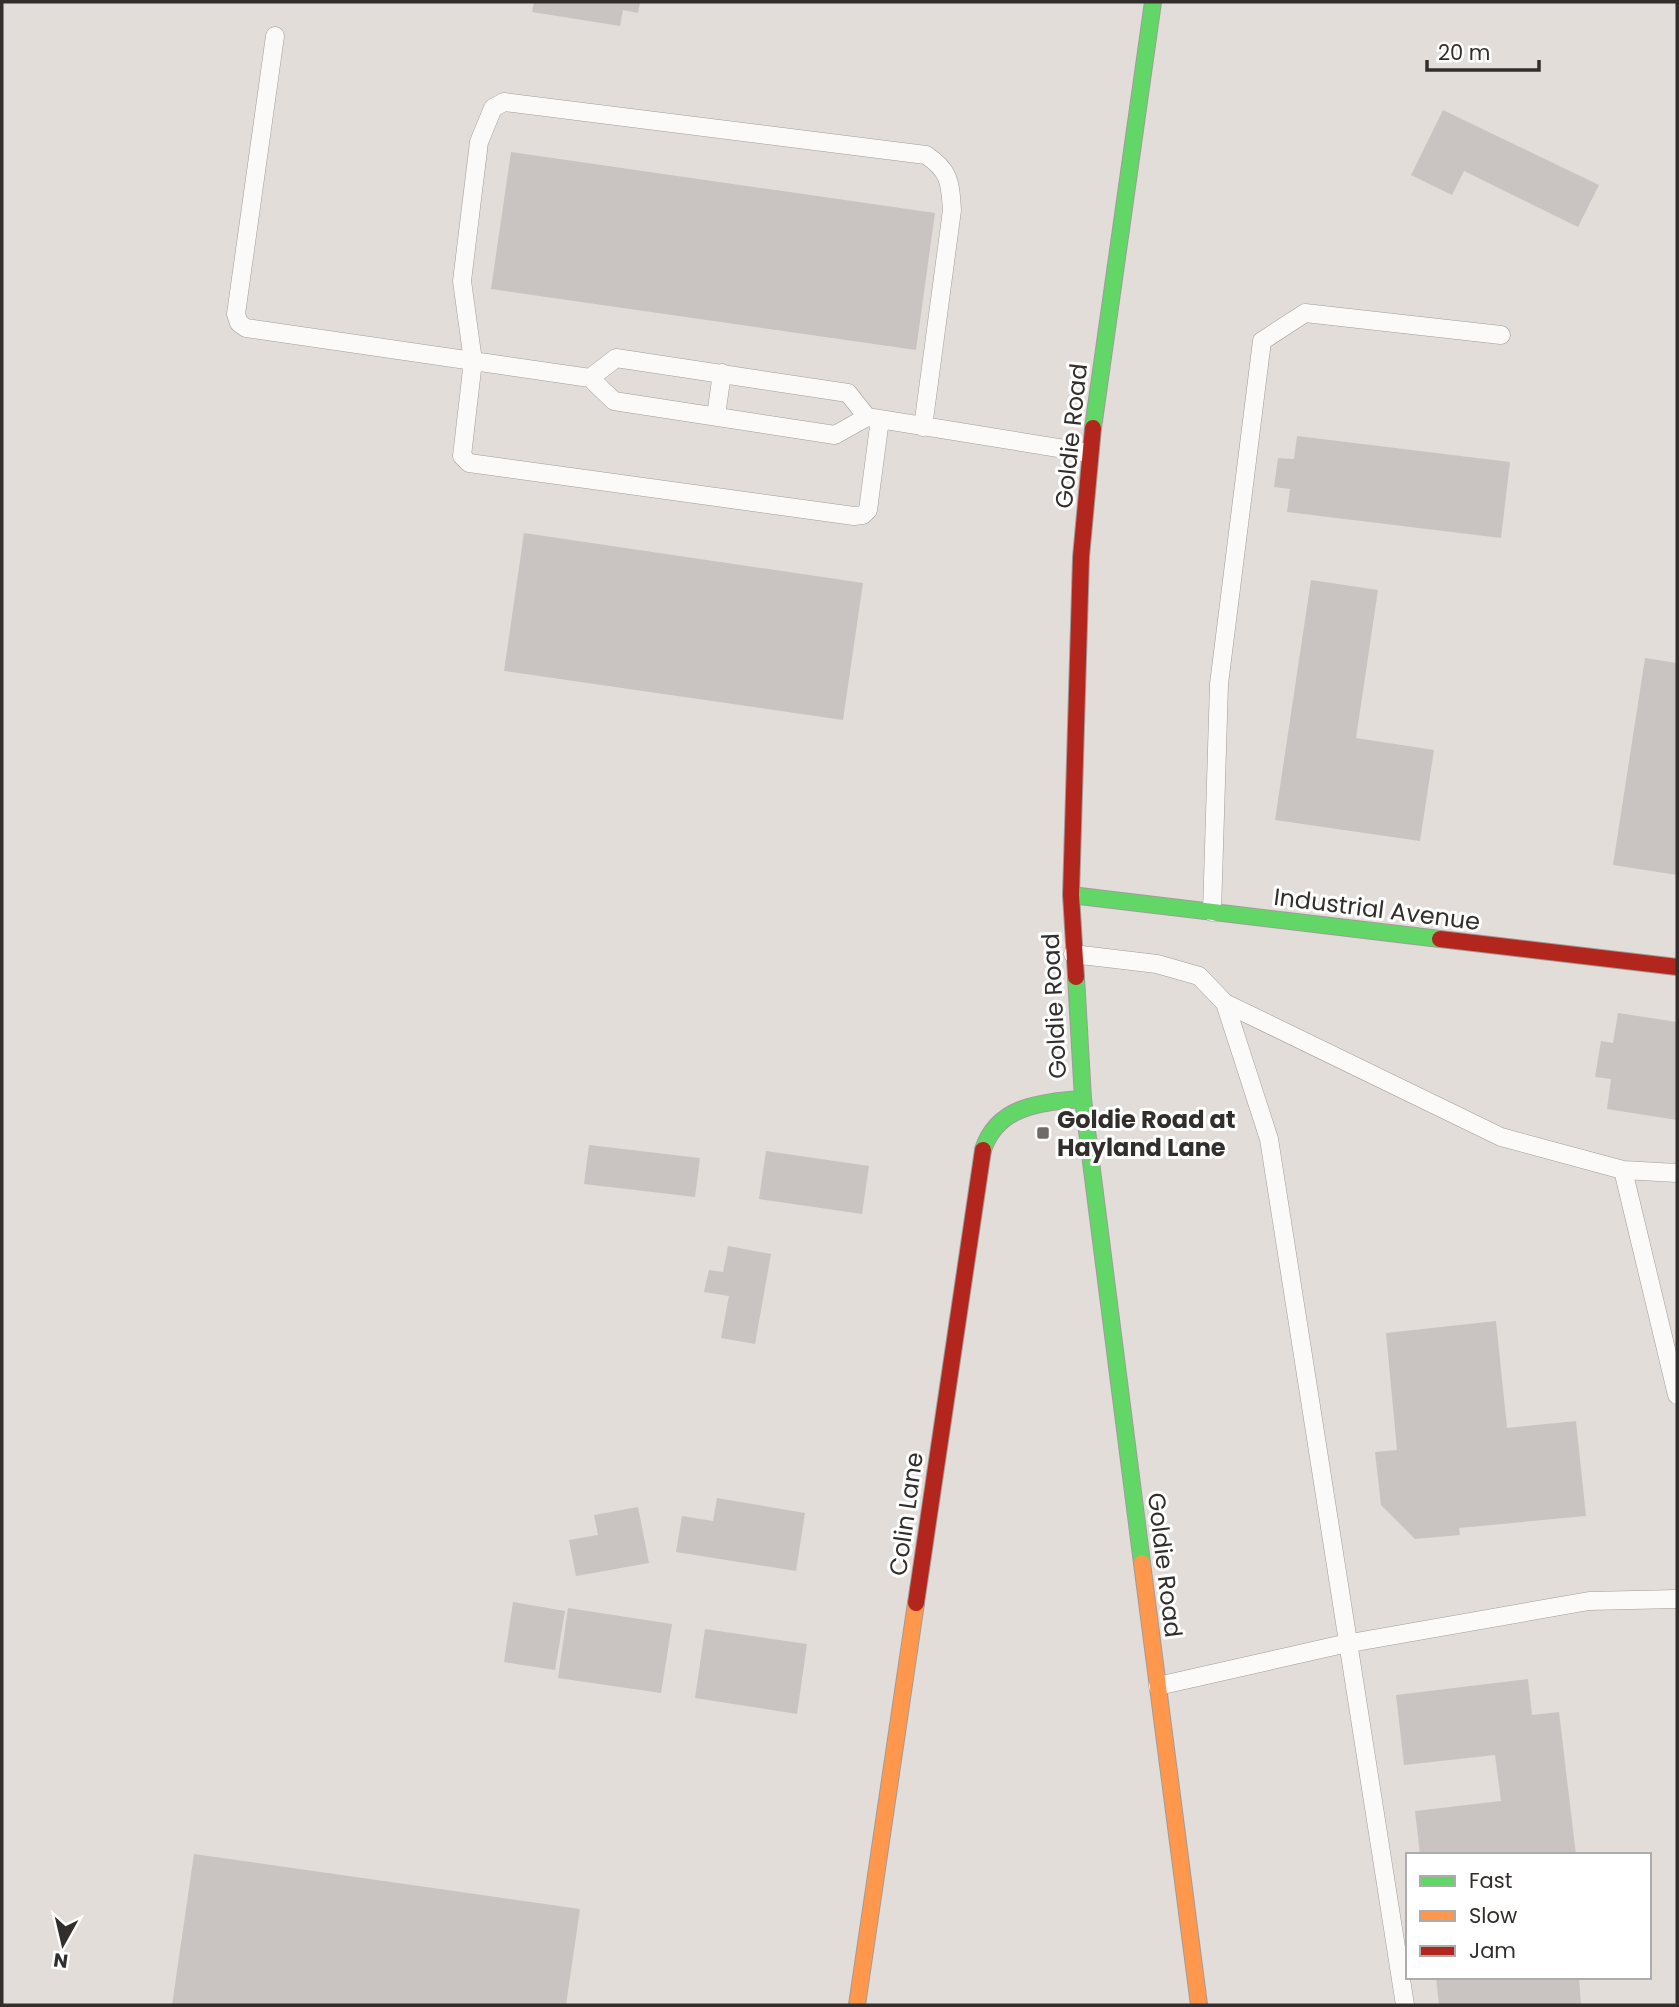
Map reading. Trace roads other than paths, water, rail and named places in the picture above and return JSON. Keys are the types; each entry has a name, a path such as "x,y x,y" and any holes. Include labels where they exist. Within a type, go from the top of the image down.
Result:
{"street":[{"name":"Goldie Road","path":"1153,2 1089,453 1081,557 1071,895 1083,1099 1199,2005"},
{"name":"Industrial Avenue","path":"1071,895 1677,967"},
{"name":"Colin Lane","path":"857,2005 981,1158 986,1140 995,1124 1029,1104 1083,1099"}],"lane":[{"path":"275,36 236,314 239,323 246,328 590,378 614,401 835,435 874,419 1089,453"},
{"path":"590,378 616,358 848,393 874,419 868,510 863,515 854,516 469,463 462,456 473,361 462,281 479,142 493,108 504,102 926,155 941,165 950,185 952,210 923,427"},
{"path":"1212,912 1219,684 1262,341 1305,313 1501,335"},
{"path":"716,416 722,373"},
{"path":"1073,954 1157,964 1199,976 1225,1003 1501,1137 1623,1170 1677,1173"},
{"path":"1225,1003 1269,1139 1405,2005"},
{"path":"1623,1170 1677,1395"},
{"path":"1158,1686 1348,1644 1589,1601 1677,1599"}],"place":[{"name":"Goldie Road at Hayland Lane","path":"1043,1133"}]}
